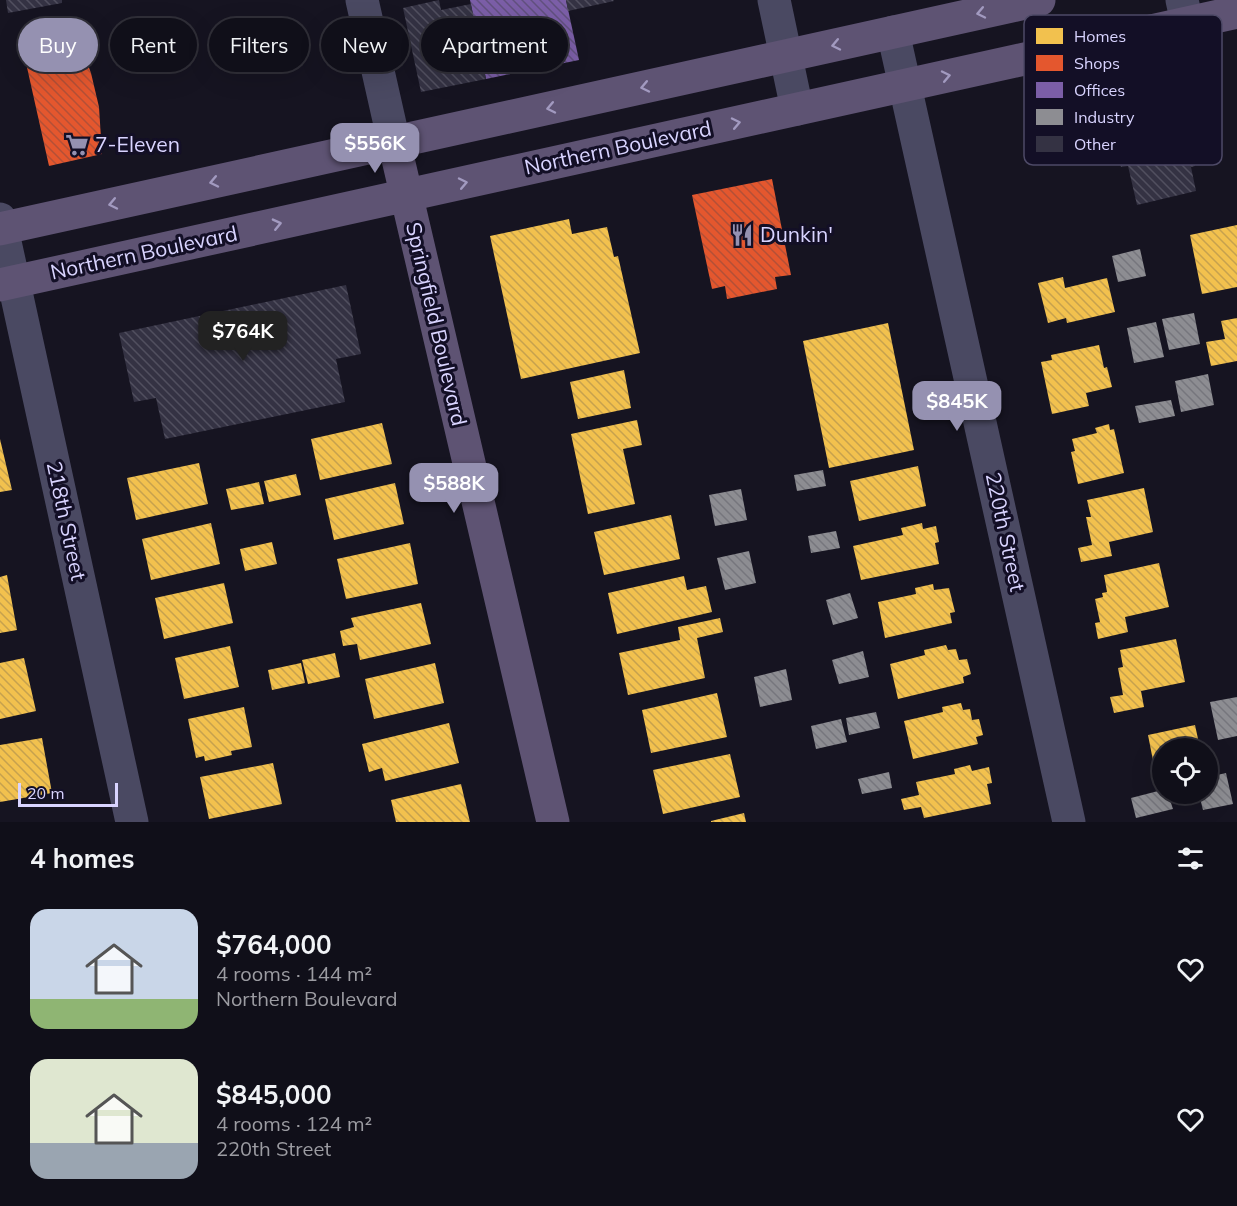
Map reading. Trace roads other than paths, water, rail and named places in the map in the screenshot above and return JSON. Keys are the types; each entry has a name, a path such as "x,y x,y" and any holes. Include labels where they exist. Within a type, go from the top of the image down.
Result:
{"main road":[{"path":"1,225 394,142 1039,0"},
{"name":"Northern Boulevard","path":"1169,15 1184,11 1237,12"},
{"name":"Northern Boulevard","path":"7,284 905,86 1024,54"},
{"name":"Springfield Boulevard","path":"394,142 553,822"}],"street":[{"path":"362,0 394,142"},
{"path":"774,0 797,109"},
{"name":"220th Street","path":"893,32 1069,822"},
{"name":"218th Street","path":"1,225 7,284 132,822"}],"place":[{"name":"7-Eleven","path":"77,145"},
{"name":"Dunkin'","path":"742,235"}]}
